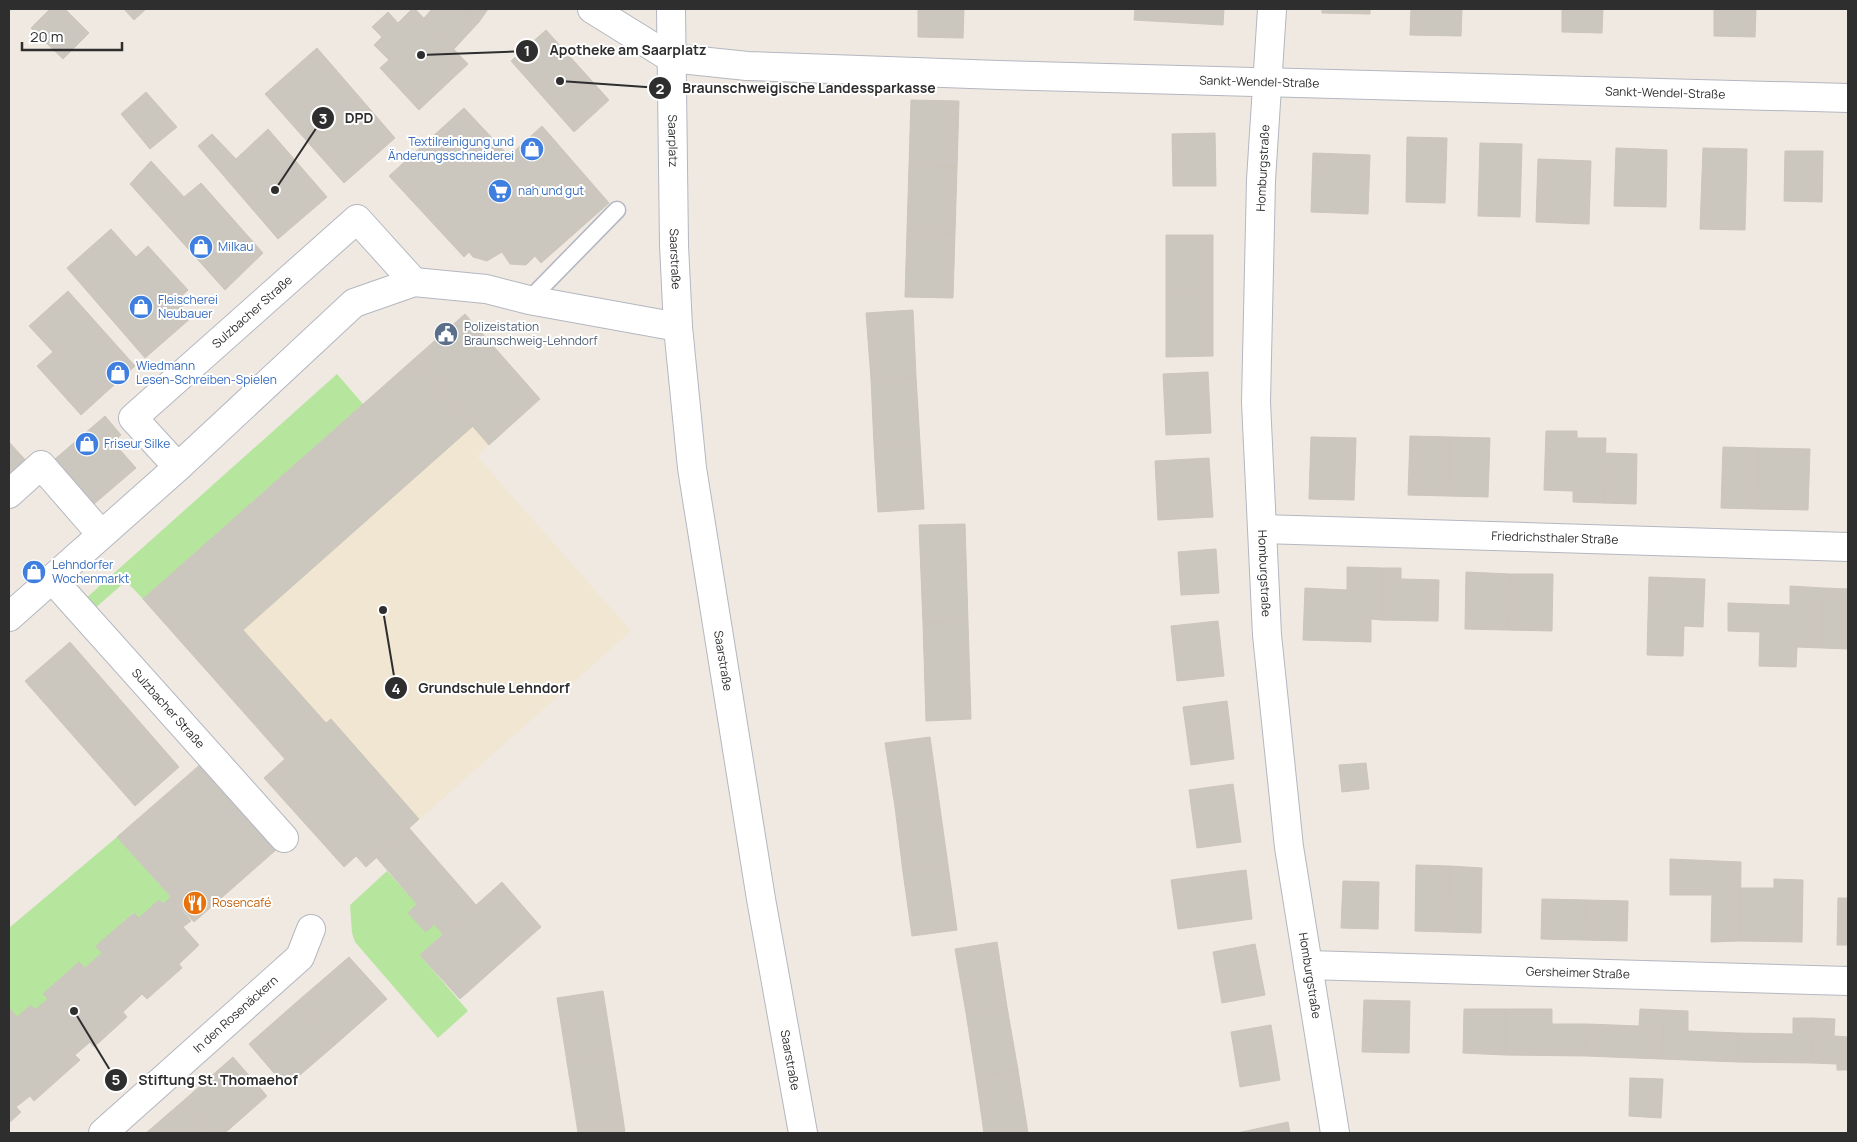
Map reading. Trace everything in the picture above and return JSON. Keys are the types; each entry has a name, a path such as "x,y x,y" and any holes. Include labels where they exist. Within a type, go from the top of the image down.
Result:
{"street":[{"path":"592,9 671,58"},
{"name":"Saarplatz","path":"671,9 673,184"},
{"name":"Homburgstraße","path":"1272,9 1261,180 1256,402 1262,529 1268,635 1290,847 1335,1133"},
{"name":"Sankt-Wendel-Straße","path":"671,58 747,66 999,75 1848,98"},
{"name":"Saarstraße","path":"673,184 678,327 696,502 761,899 803,1133"},
{"name":"Sulzbacher Straße","path":"178,467 134,418 357,219 414,282"},
{"path":"9,617 178,467 354,303 414,282 486,289 529,300 678,327"},
{"path":"9,494 41,465 102,534"},
{"name":"Friedrichsthaler Straße","path":"1262,529 1848,546"},
{"name":"Sulzbacher Straße","path":"52,578 284,838"},
{"name":"In den Rosenäckern","path":"103,1133 300,957 311,929"},
{"name":"Gersheimer Straße","path":"1308,965 1848,981"}],"lane":[{"path":"529,300 617,210"}],"shaded area":[{"path":"414,359 489,445 477,456 631,631 366,867 356,856 344,867 264,778 284,759 143,599"}],"green space":[{"path":"337,374 363,404 143,599 126,581 93,610 84,600"},
{"path":"117,837 171,897 163,904 159,901 139,918 133,913 97,946 102,953 85,968 79,962 44,994 48,999 35,1010 31,1005 17,1017 9,1008 9,928"},
{"path":"387,871 417,904 409,913 426,932 434,924 443,934 420,955 468,1011 438,1038 355,942 352,933 350,905"}],"building":[{"path":"50,9 65,9 89,33 63,59 31,28"},
{"path":"124,9 146,9 134,20"},
{"path":"412,9 415,9 468,64 419,110 380,68 389,60 374,45 382,37 372,27 388,12 398,23"},
{"path":"432,9 461,9 479,22 454,49 424,18"},
{"path":"461,9 488,9 479,22"},
{"path":"918,9 964,9 963,38 918,37"},
{"path":"1135,9 1224,9 1223,25 1134,20"},
{"path":"1322,9 1370,9 1370,14 1322,13"},
{"path":"1411,9 1462,9 1461,36 1410,35"},
{"path":"1562,9 1603,9 1602,33 1562,32"},
{"path":"1714,9 1756,9 1755,37 1714,36"},
{"path":"546,30 609,100 574,132 511,61"},
{"path":"317,48 395,138 344,183 265,94"},
{"path":"146,92 177,127 150,149 121,114"},
{"path":"911,100 959,101 957,167 909,166"},
{"name":"nah und gut","path":"464,108 509,156 542,126 609,203 541,263 535,256 526,265 510,264 502,252 487,261 473,257 469,252 464,257 389,176"},
{"path":"268,129 327,197 278,239 198,146 212,134 236,159"},
{"path":"1215,133 1216,186 1173,186 1172,134"},
{"path":"1407,137 1447,138 1445,203 1406,202"},
{"path":"1480,143 1522,144 1520,217 1478,216"},
{"path":"1616,148 1667,150 1666,207 1614,206"},
{"path":"1703,148 1747,149 1745,230 1700,229"},
{"path":"1785,151 1823,151 1822,202 1784,201"},
{"path":"1313,153 1370,155 1368,214 1311,212"},
{"path":"1538,159 1591,161 1589,224 1536,222"},
{"path":"151,161 184,197 201,183 263,253 225,290 130,184"},
{"path":"909,166 957,167 955,233 907,231"},
{"path":"111,229 136,257 148,246 188,290 177,300 191,318 145,358 67,268"},
{"path":"907,231 955,233 953,298 905,297"},
{"path":"1166,235 1213,235 1213,296 1166,296"},
{"path":"68,291 135,366 81,415 37,366 53,352 29,326"},
{"path":"1166,296 1213,296 1213,356 1166,357"},
{"path":"913,310 916,377 871,379 866,313"},
{"path":"465,314 540,399 489,445 414,359"},
{"path":"414,359 473,426 243,630 326,723 331,719 419,819 366,867 356,856 344,867 264,778 285,759 143,599"},
{"path":"1208,372 1211,433 1166,435 1163,374"},
{"path":"916,377 920,443 874,445 871,379"},
{"path":"105,416 121,435 113,442 136,468 94,504 55,459"},
{"path":"1546,431 1577,431 1577,438 1606,438 1604,503 1573,502 1573,491 1544,490"},
{"path":"1410,436 1450,437 1448,496 1408,495"},
{"path":"1311,437 1356,438 1354,500 1309,499"},
{"path":"1450,437 1490,438 1488,497 1448,496"},
{"path":"9,442 29,464 9,482"},
{"path":"920,443 924,509 878,512 874,445"},
{"path":"1723,447 1759,448 1757,509 1721,508"},
{"path":"1759,448 1810,449 1808,510 1757,509"},
{"path":"1606,453 1637,454 1636,504 1604,503"},
{"path":"1209,458 1213,517 1158,520 1155,461"},
{"path":"965,524 968,622 923,623 919,525"},
{"path":"1216,549 1219,593 1181,595 1178,552"},
{"path":"1347,567 1383,568 1382,620 1371,619 1371,642 1303,640 1305,588 1347,590"},
{"path":"1383,568 1401,568 1401,579 1439,580 1438,621 1382,620"},
{"path":"1466,572 1510,574 1508,630 1465,629"},
{"path":"1510,574 1553,574 1552,631 1508,630"},
{"path":"1649,577 1705,579 1703,627 1684,626 1683,656 1647,655"},
{"path":"1790,586 1824,588 1822,648 1797,647 1796,667 1759,666 1760,632 1728,631 1728,603 1790,605"},
{"path":"1824,588 1848,589 1848,649 1822,648"},
{"path":"1218,621 1224,676 1177,681 1171,626"},
{"path":"968,622 971,719 926,721 923,623"},
{"path":"70,642 179,767 135,806 25,681"},
{"path":"1227,701 1234,759 1191,765 1183,707"},
{"path":"930,737 939,801 895,807 885,743"},
{"path":"202,763 277,849 194,922 117,837"},
{"path":"1366,763 1369,789 1342,792 1339,765"},
{"path":"1233,784 1241,842 1197,848 1189,790"},
{"path":"939,801 948,865 903,872 895,807"},
{"path":"409,828 476,905 443,934 434,924 426,932 408,913 417,904 376,857"},
{"path":"1670,859 1741,862 1740,941 1711,942 1712,895 1670,895"},
{"path":"948,865 957,930 912,936 903,872"},
{"path":"1416,865 1449,866 1448,932 1415,931"},
{"path":"1449,866 1482,868 1481,933 1448,932"},
{"path":"1246,870 1252,919 1178,929 1171,880"},
{"path":"1774,879 1803,880 1802,942 1740,941 1740,888 1774,888"},
{"path":"1343,881 1379,882 1378,929 1341,928"},
{"path":"502,882 541,927 460,999 420,955"},
{"path":"171,897 191,921 183,927 199,945 179,964 182,968 147,999 142,994 123,1012 127,1017 94,1047 90,1042 75,1055 80,1060 34,1101 30,1096 16,1107 21,1112 9,1123 9,1008 17,1017 31,1005 35,1010 48,999 43,994 79,962 85,968 102,953 96,946 134,913 139,918 159,900 163,904"},
{"path":"1838,898 1848,898 1848,945 1837,945"},
{"path":"1542,899 1585,900 1584,940 1541,939"},
{"path":"1585,900 1628,901 1627,941 1584,940"},
{"path":"997,942 1007,1007 966,1013 955,949"},
{"path":"1255,944 1265,995 1222,1003 1213,952"},
{"path":"349,957 387,999 336,1044 299,1000"},
{"path":"603,991 613,1054 567,1062 557,998"},
{"path":"299,1000 336,1044 286,1087 249,1044"},
{"path":"1364,1000 1410,1001 1409,1053 1362,1052"},
{"path":"1007,1007 1018,1070 976,1077 966,1013"},
{"path":"1464,1009 1506,1009 1505,1055 1463,1053"},
{"path":"1506,1009 1552,1009 1552,1024 1587,1024 1586,1056 1505,1055"},
{"path":"1640,1009 1664,1010 1662,1059 1586,1056 1587,1024 1639,1026"},
{"path":"1664,1010 1688,1011 1688,1031 1738,1033 1738,1062 1662,1059"},
{"path":"1793,1018 1813,1018 1812,1063 1738,1062 1738,1033 1793,1034"},
{"path":"1813,1018 1835,1019 1834,1036 1848,1037 1848,1070 1837,1070 1837,1064 1812,1063"},
{"path":"1271,1025 1280,1080 1240,1087 1231,1032"},
{"path":"613,1054 623,1118 577,1126 567,1062"},
{"path":"233,1057 267,1096 225,1133 211,1133 183,1101"},
{"path":"1018,1070 1028,1133 984,1133 976,1077"},
{"path":"1630,1078 1663,1079 1661,1118 1629,1116"},
{"path":"183,1101 211,1133 146,1133"},
{"path":"623,1118 625,1133 578,1133 577,1126"},
{"path":"1288,1122 1290,1133 1237,1133"}],"place":[{"name":"Apotheke am Saarplatz","path":"421,55"},
{"name":"Braunschweigische Landessparkasse","path":"560,81"},
{"name":"Textilreinigung und Änderungsschneiderei","path":"532,149"},
{"name":"DPD","path":"275,190"},
{"name":"nah und gut","path":"500,191"},
{"name":"Milkau","path":"201,247"},
{"name":"Fleischerei Neubauer","path":"141,307"},
{"name":"Polizeistation Braunschweig-Lehndorf","path":"446,334"},
{"name":"Wiedmann Lesen-Schreiben-Spielen","path":"118,373"},
{"name":"Friseur Silke","path":"87,444"},
{"name":"Lehndorfer Wochenmarkt","path":"34,572"},
{"name":"Grundschule Lehndorf","path":"383,610"},
{"name":"Rosencafé","path":"195,903"},
{"name":"Stiftung St. Thomaehof","path":"74,1011"}]}
